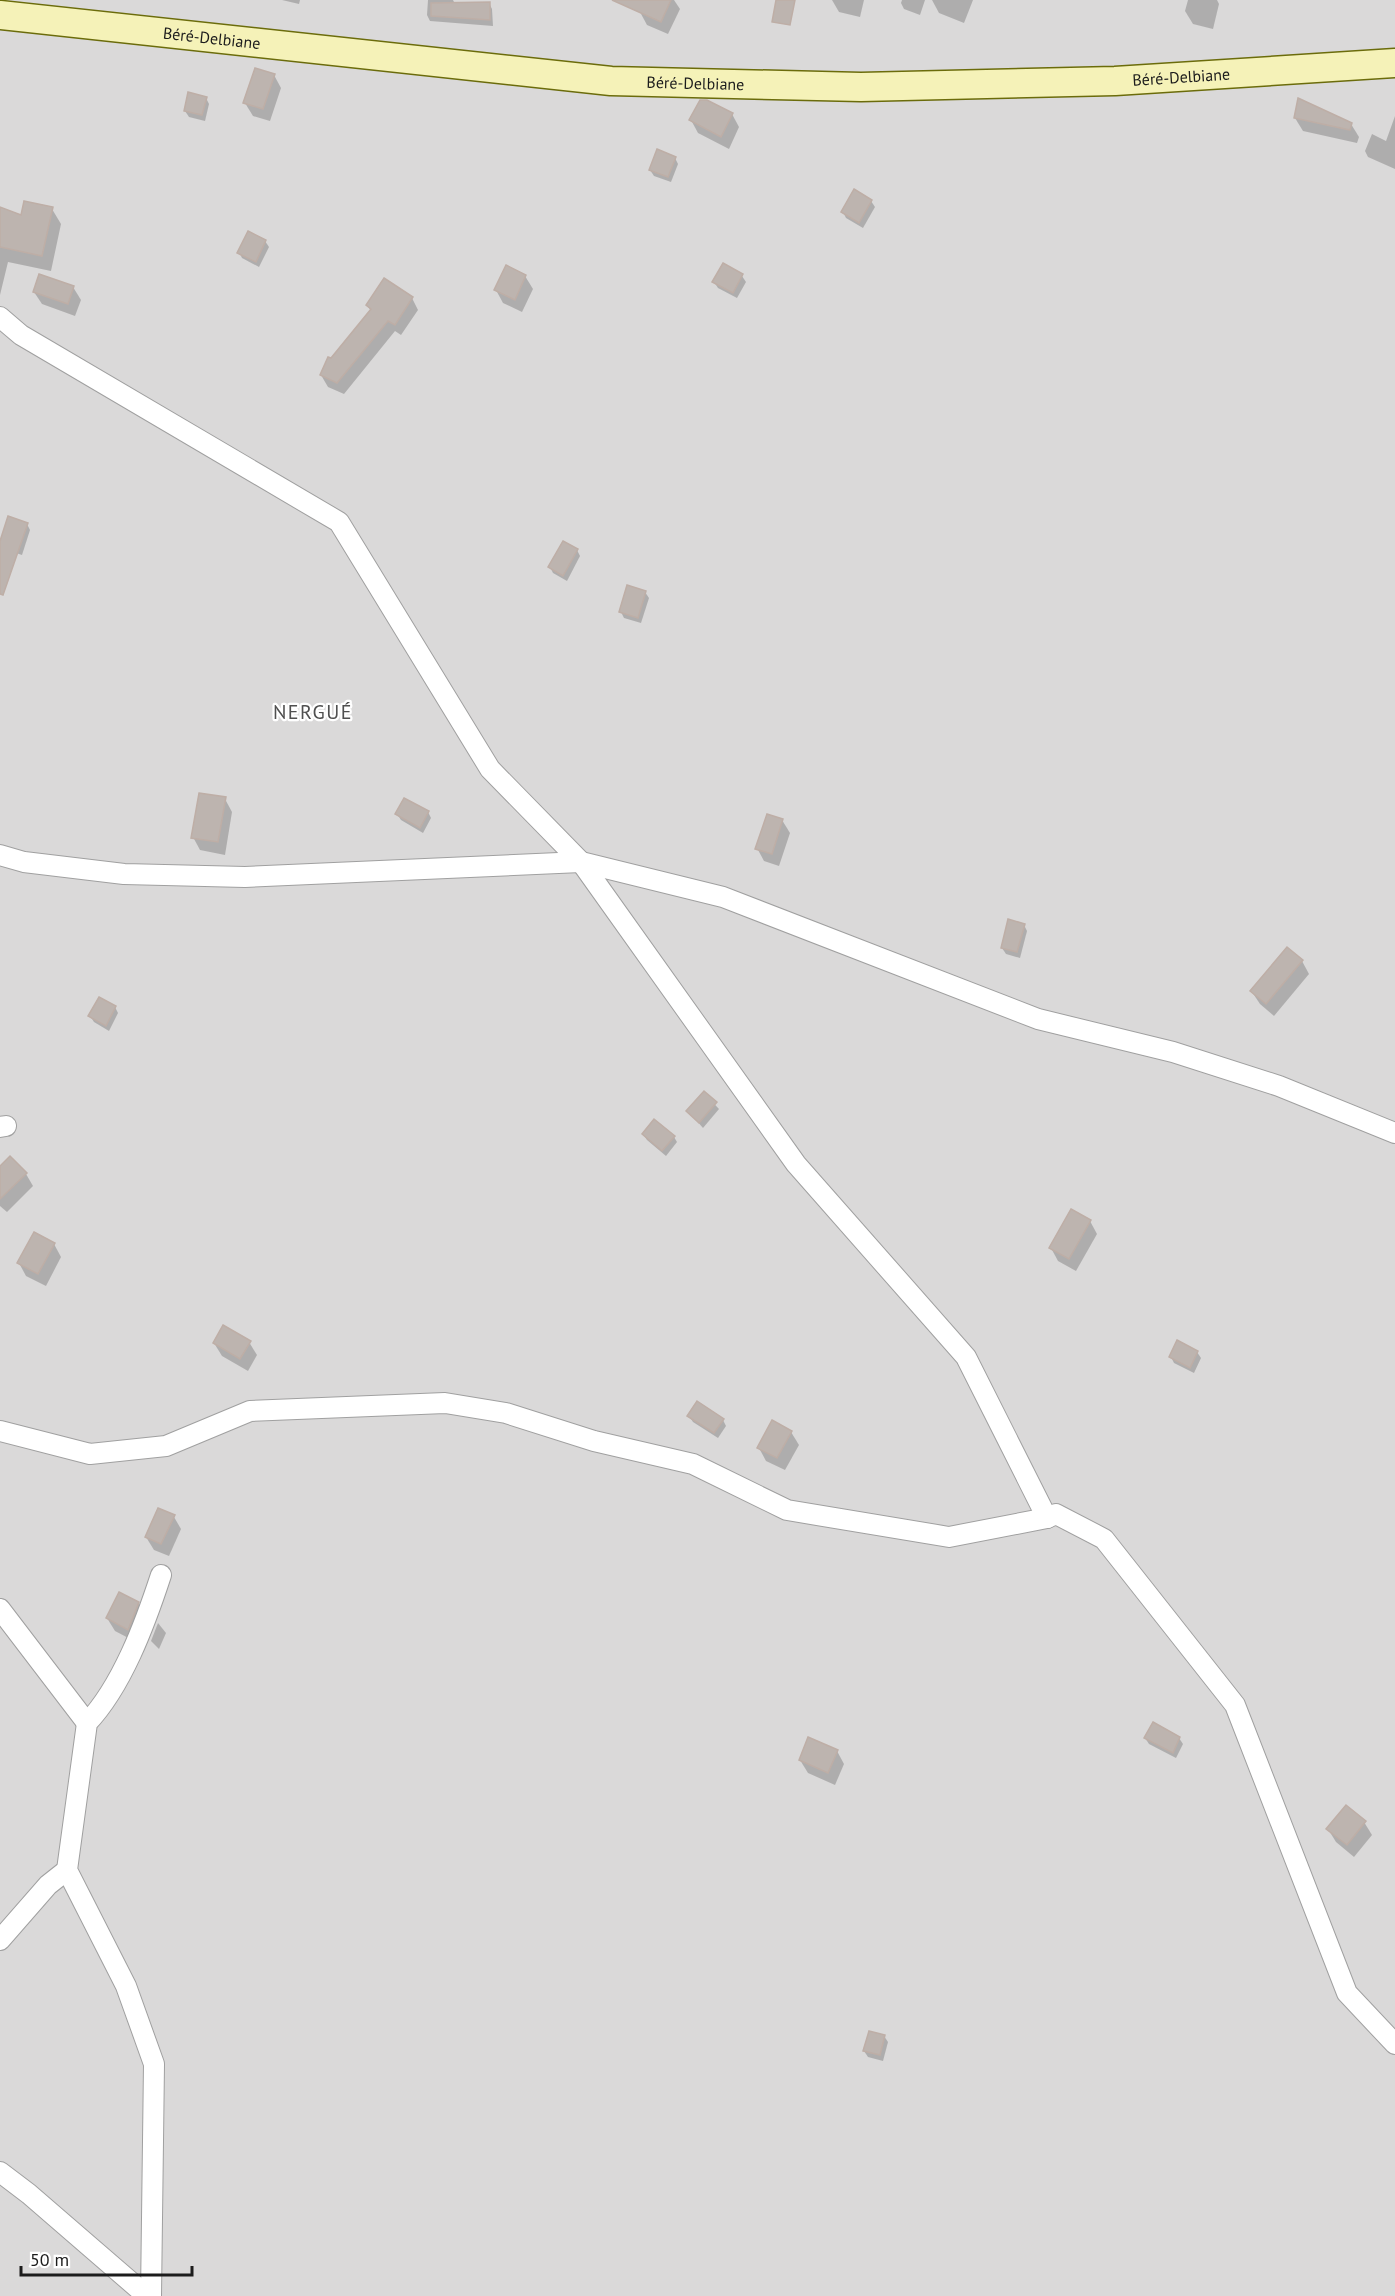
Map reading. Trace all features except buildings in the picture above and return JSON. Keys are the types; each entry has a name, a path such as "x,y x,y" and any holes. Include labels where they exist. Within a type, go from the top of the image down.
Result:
{"street":[{"name":"Béré-Delbiane","path":"0,15 611,81 907,86 1115,81 1395,63"},
{"path":"0,317 21,335 339,522 490,768 581,862 796,1164 966,1356 1047,1518"},
{"path":"0,855 24,862 124,874 244,877 581,862 723,897 1038,1019 1184,1055 1279,1086 1395,1133"},
{"path":"0,1431 90,1454 166,1446 250,1411 445,1403 506,1413 594,1442 693,1464 787,1509 949,1537 1047,1518 1056,1514 1104,1539 1235,1706 1347,1993 1395,2044"},
{"path":"149,2296 154,2064 126,1986 67,1870 87,1723 103,1706 145,1622 161,1575"},
{"path":"0,1609 87,1723"},
{"path":"0,1940 48,1885 67,1870"},
{"path":"0,2172 149,2296"}],"shaded area":[{"path":"0,0 1395,0 1395,2296 0,2296"}],"district":[{"name":"NERGUÉ","path":"313,712"}]}
